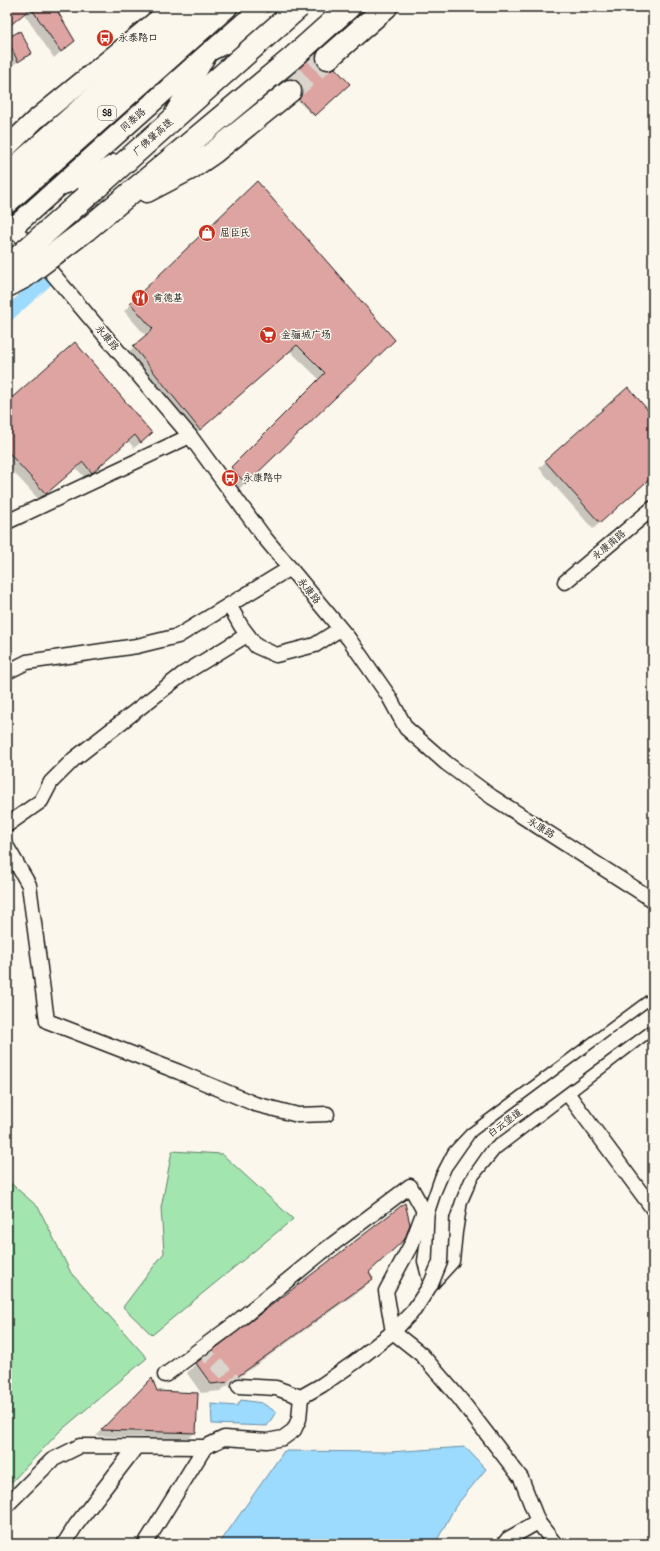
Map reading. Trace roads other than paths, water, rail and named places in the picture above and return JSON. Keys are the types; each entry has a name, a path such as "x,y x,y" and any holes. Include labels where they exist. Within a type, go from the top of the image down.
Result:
{"highway":[{"path":"7,176 196,7"},
{"name":"S8","path":"7,202 226,7"},
{"name":"广佛肇高速","path":"7,267 300,7"},
{"path":"86,230 290,59 349,7"},
{"path":"328,58 386,7"},
{"path":"7,286 24,277 86,230 125,203 191,168 213,153 290,91"}],"main road":[{"path":"8,145 31,124 173,7"},
{"path":"210,51 300,7"},
{"name":"同泰路","path":"10,230 210,51"}],"street":[{"path":"133,41 159,7"},
{"name":"同泰路","path":"210,51 260,7"},
{"path":"57,188 94,174 121,160 143,144 156,132 178,106 210,51"},
{"name":"永康路","path":"10,230 190,436 264,537 340,629 388,695 406,728 446,763 492,797 653,900"},
{"path":"7,522 190,436"},
{"name":"永康南路","path":"565,582 653,508"},
{"path":"7,672 27,662 136,646 178,636 290,568"},
{"path":"229,605 256,646 276,655 315,645 340,629"},
{"path":"7,825 41,801 51,782 74,759 183,674 248,635"},
{"path":"7,848 29,885 47,1022 179,1072 255,1104 298,1115 327,1114"},
{"path":"431,1284 425,1261 433,1204 442,1178 455,1153 472,1135 653,1000"},
{"name":"白云堡道","path":"431,1284 440,1262 442,1216 449,1195 458,1174 477,1146 500,1126 653,1013"},
{"path":"239,1386 276,1388 301,1397 350,1366 393,1332 414,1310 431,1284 452,1261 454,1232 460,1201 471,1176 494,1148 653,1026"},
{"path":"553,1074 653,1209"},
{"path":"165,1375 233,1325 321,1253 410,1186 424,1211 412,1243 386,1291 393,1332 422,1355 460,1399 521,1478 538,1522 555,1544"},
{"path":"7,1505 52,1460 80,1446 205,1447 224,1438 267,1441 283,1438 294,1430 299,1420 301,1397"},
{"path":"64,1544 76,1525 136,1447"},
{"path":"145,1544 205,1447"},
{"path":"504,1544 508,1539 538,1522"}],"water":[{"path":"241,1400 262,1403 276,1412 267,1426 212,1424 211,1404 237,1406"},
{"path":"465,1447 486,1469 455,1507 435,1544 219,1544 284,1451 389,1452"}],"waterway":[{"path":"7,315 45,281"}],"tunnel":[{"path":"290,91 328,58"},
{"path":"201,1349 239,1386"}],"place":[{"name":"永泰路口","path":"105,38"},
{"name":"屈臣氏","path":"207,233"},
{"name":"肯德基","path":"140,298"},
{"name":"金骊城广场","path":"268,335"},
{"name":"永康路中","path":"230,478"}]}
